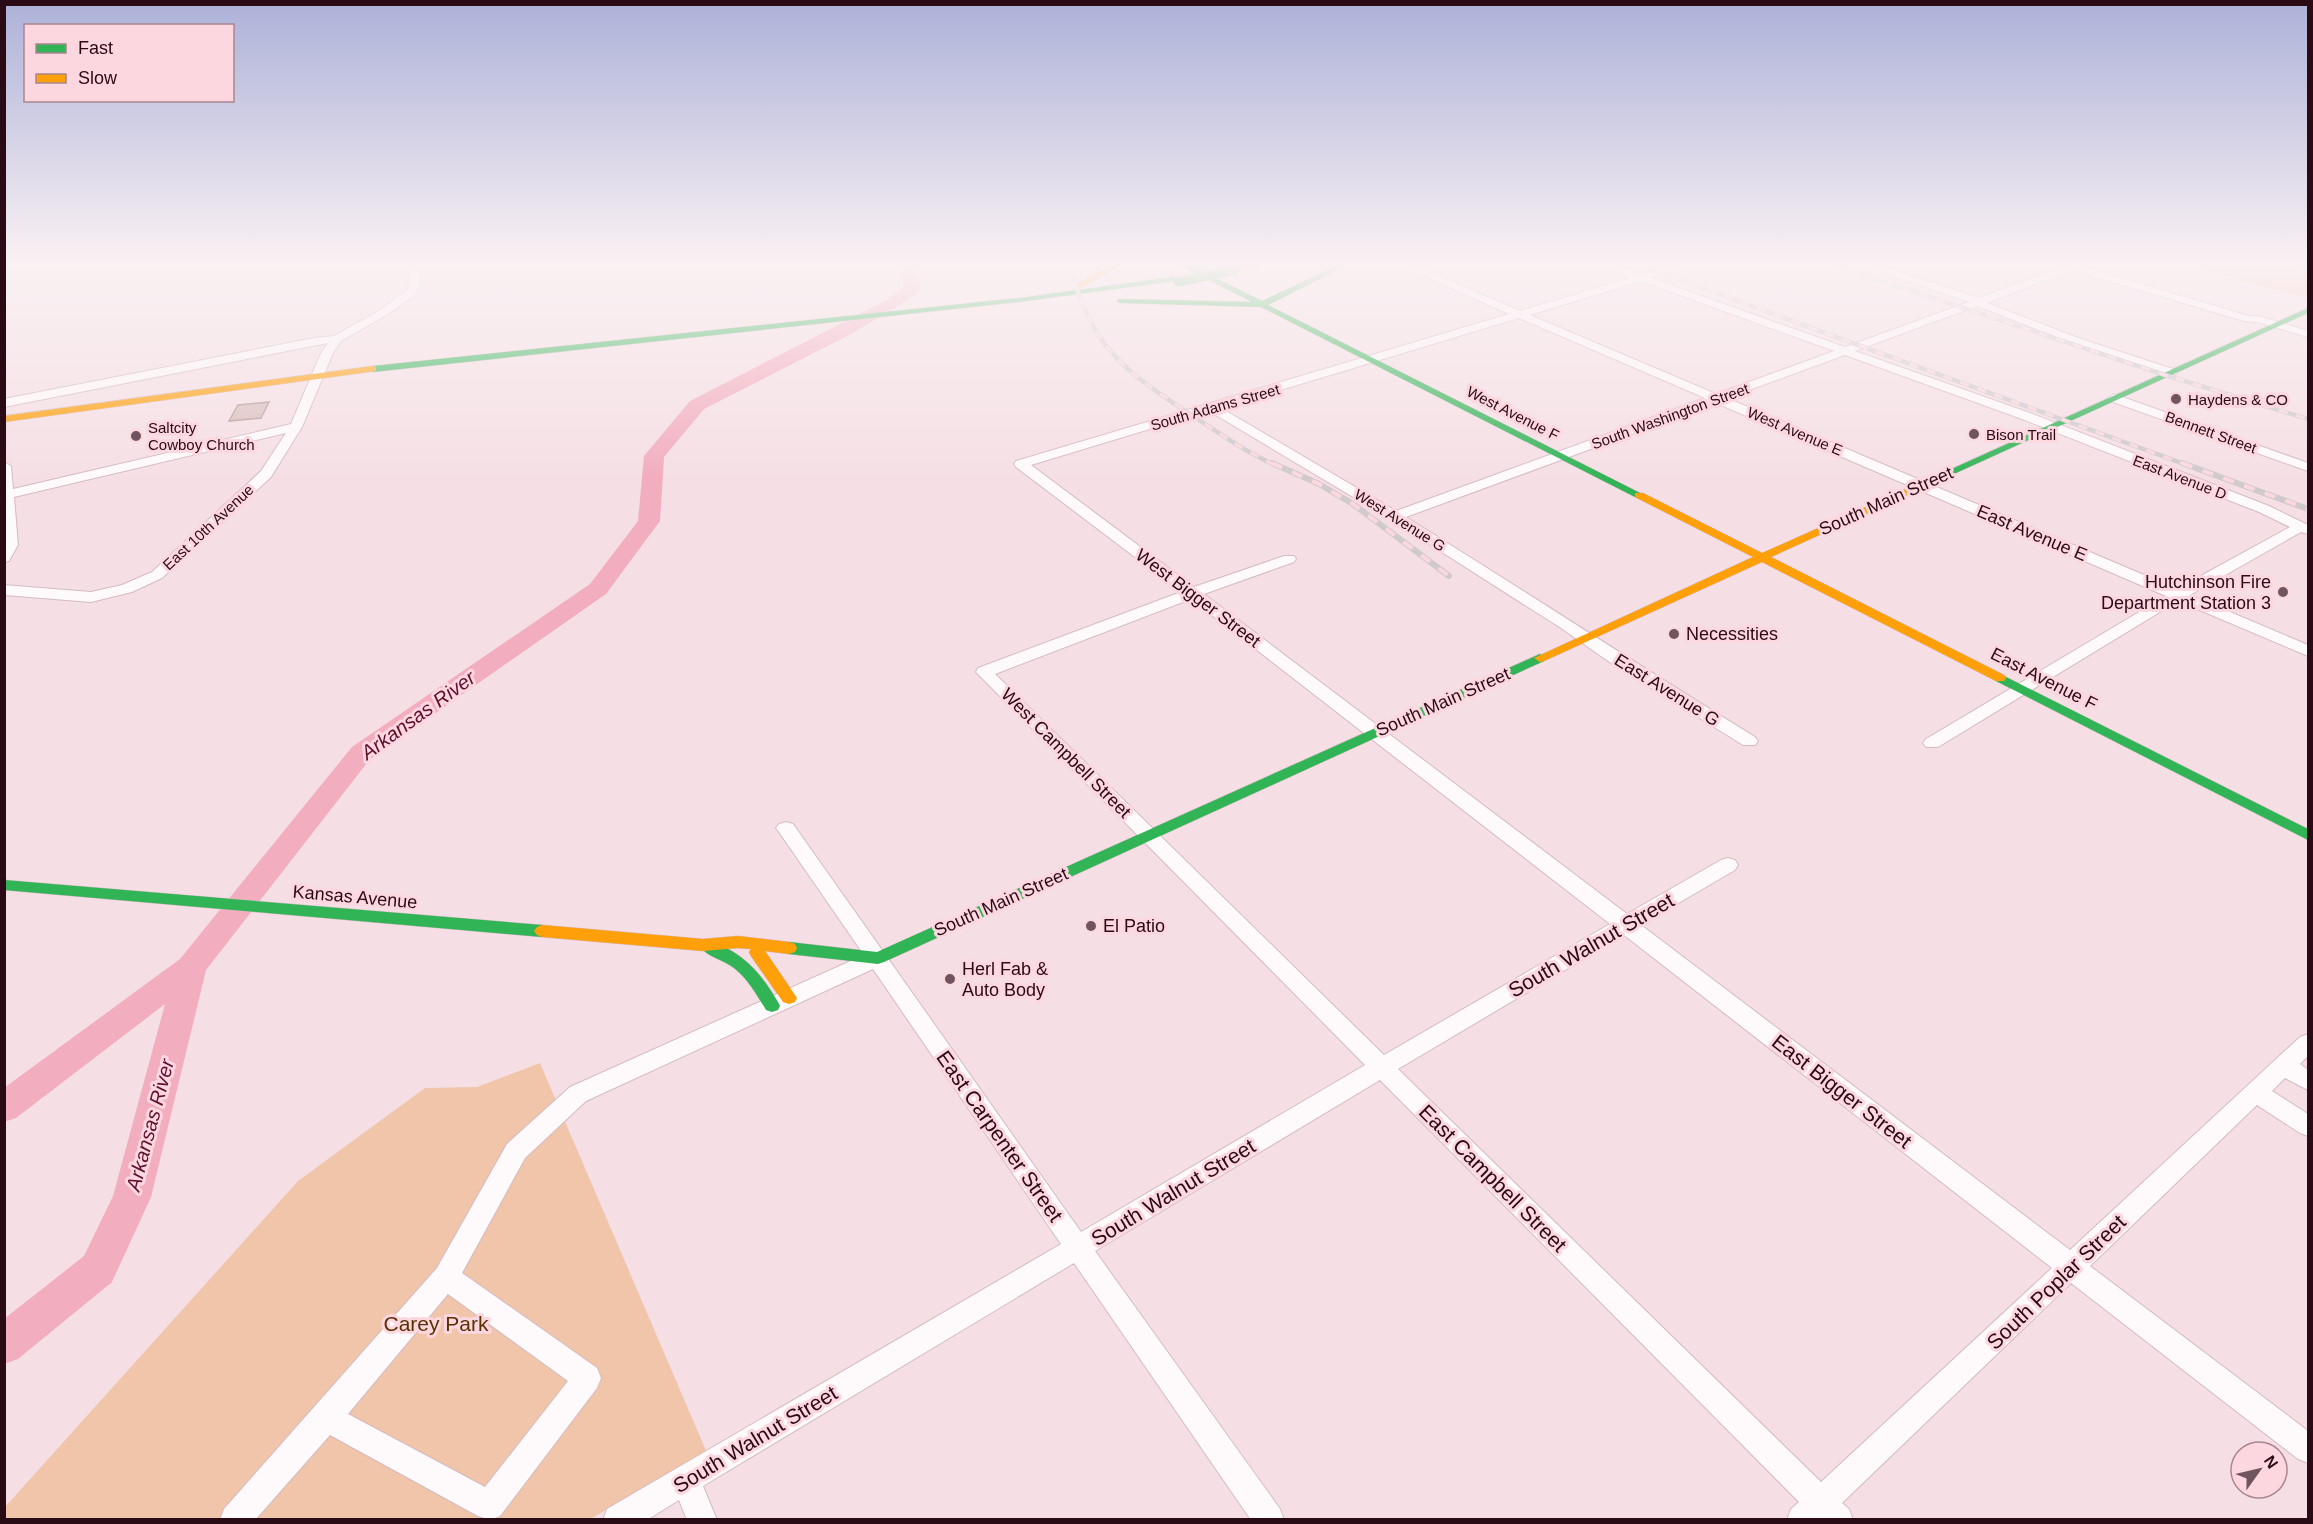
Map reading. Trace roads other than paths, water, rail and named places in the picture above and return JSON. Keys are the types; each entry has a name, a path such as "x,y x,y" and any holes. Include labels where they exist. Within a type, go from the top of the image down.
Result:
{"street":[{"path":"4,403 314,341 337,339 342,336"},
{"path":"4,419 319,375 676,336"},
{"name":"West Avenue F","path":"1324,336 1762,557"},
{"name":"South Adams Street","path":"1021,464 1451,336"},
{"name":"West Avenue E","path":"1570,336 1921,485"},
{"name":"East Avenue D","path":"1805,336 2051,426 2264,509 2304,529"},
{"name":"South Washington Street","path":"1395,516 1888,336"},
{"path":"2067,336 2172,372"},
{"name":"South Main Street","path":"234,1520 326,1418 446,1277 516,1151 578,1094 2250,336"},
{"name":"East 10th Avenue","path":"4,590 91,597 127,590 157,575 266,474 296,427 327,353 337,339"},
{"name":"Bennett Street","path":"2114,398 2308,466"},
{"name":"West Avenue G","path":"1212,408 1395,516 1586,638"},
{"path":"6,495 296,427"},
{"name":"West Bigger Street","path":"1021,464 1190,594 1376,732"},
{"path":"4,466 11,545 4,558"},
{"name":"East Avenue E","path":"1921,485 2308,651"},
{"path":"1932,743 2178,595 2304,529"},
{"name":"East Avenue F","path":"1762,557 2308,835"},
{"path":"1190,594 1289,560"},
{"name":"West Campbell Street","path":"1149,835 984,672 1190,594"},
{"name":"East Avenue G","path":"1586,638 1614,658 1749,741"},
{"name":"East Bigger Street","path":"1376,732 2308,1449"},
{"name":"East Carpenter Street","path":"786,828 878,958 896,989 1269,1520"},
{"name":"East Campbell Street","path":"1149,835 1382,1067 1820,1514"},
{"name":"South Walnut Street","path":"618,1520 1382,1067 1728,865"},
{"name":"Kansas Avenue","path":"4,885 703,945"},
{"path":"703,945 722,942 747,943 878,958"},
{"path":"747,943 766,962 781,1002"},
{"path":"703,945 732,955 745,964 781,1002"},
{"name":"South Poplar Street","path":"1820,1514 2070,1267 2308,1043"},
{"path":"2284,1066 2308,1082"},
{"path":"2255,1092 2308,1126"},
{"path":"326,1418 489,1505 588,1378 446,1277"},
{"path":"686,1481 702,1520"}],"waterway":[{"name":"Arkansas River","path":"191,967 361,753 598,589 649,521 654,456 697,405 833,336"},
{"path":"4,1108 191,967"},
{"name":"Arkansas River","path":"4,1345 98,1269 132,1197 191,967"}],"railway":[{"path":"1099,336 1108,349 1130,371 1167,399 1233,442 1275,465"},
{"path":"1834,336 2187,465"},
{"path":"2048,336 2308,419"},
{"path":"1272,463 1319,484 1353,504 1449,576"},
{"path":"2182,463 2308,509"}],"place":[{"name":"Haydens & CO","path":"2176,399"},
{"name":"Bison Trail","path":"1974,434"},
{"name":"Saltcity Cowboy Church","path":"136,436"},
{"name":"Hutchinson Fire Department Station 3","path":"2283,592"},
{"name":"Necessities","path":"1674,634"},
{"name":"El Patio","path":"1091,926"},
{"name":"Herl Fab & Auto Body","path":"950,979"}],"park label":[{"name":"Carey Park","path":"436,1323"}]}
